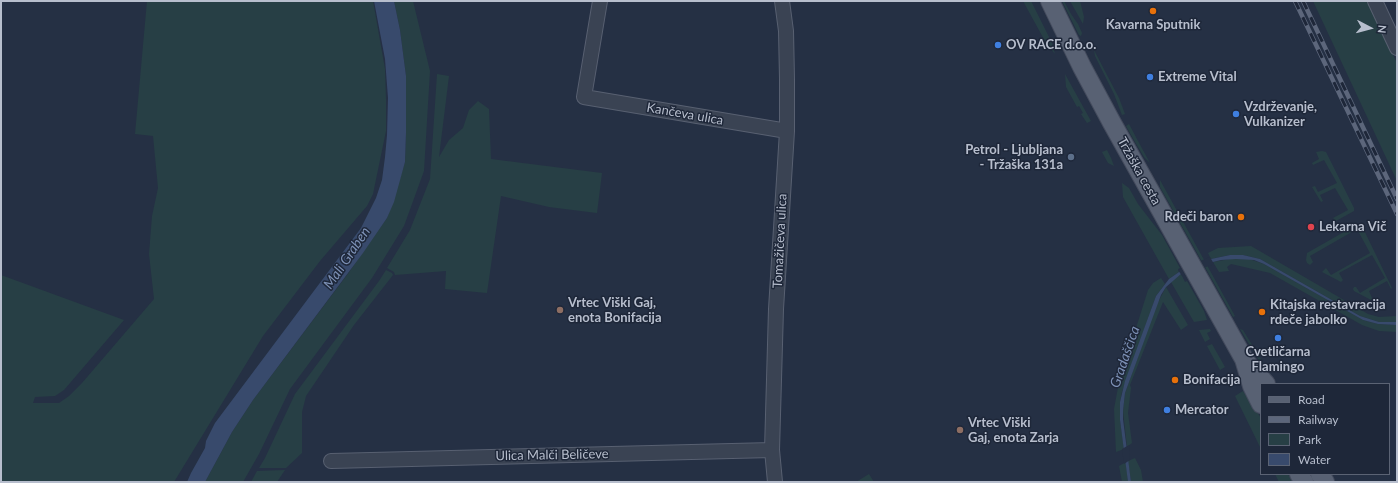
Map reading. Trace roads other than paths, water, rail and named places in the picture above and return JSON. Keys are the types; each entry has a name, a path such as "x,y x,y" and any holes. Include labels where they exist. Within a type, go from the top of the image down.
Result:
{"main road":[{"name":"Tržaška cesta","path":"1050,1 1105,109 1244,360 1252,386 1260,402"},
{"name":"Tržaška cesta","path":"1244,360 1265,383"}],"street":[{"name":"Kančeva ulica","path":"600,1 584,97 787,131"},
{"name":"Tomažičeva ulica","path":"775,482 772,450 776,309 787,131 787,55 782,1"},
{"path":"1375,1 1397,48"},
{"name":"Ulica Malči Beličeve","path":"331,461 772,450"}],"water":[{"name":"Mali Graben","path":"374,1 394,1 400,30 406,76 405,162 394,202 387,218 363,253 253,400 232,432 205,482 187,482 205,448 206,441 215,423 361,228 376,198 382,180 385,157 388,98 385,59"},
{"name":"Gradaščica","path":"1230,255 1243,255 1260,259 1360,316 1379,322 1397,322 1397,325 1378,324 1363,320 1264,264 1254,260 1221,260 1181,274 1166,287 1161,295 1125,393 1123,419 1131,482 1128,482 1120,420 1120,402 1125,381 1156,296 1169,279 1179,272 1211,259"}],"railway":[{"path":"1295,1 1397,214"},
{"path":"1303,1 1397,199"}],"place":[{"name":"Kavarna Sputnik","path":"1153,11"},
{"name":"OV RACE d.o.o.","path":"998,45"},
{"name":"Extreme Vital","path":"1150,77"},
{"name":"Vzdrževanje, Vulkanizer","path":"1236,114"},
{"name":"Petrol - Ljubljana - Tržaška 131a","path":"1071,157"},
{"name":"Rdeči baron","path":"1241,217"},
{"name":"Lekarna Vič","path":"1311,227"},
{"name":"Vrtec Viški Gaj, enota Bonifacija","path":"560,310"},
{"name":"Kitajska restavracija rdeče jabolko","path":"1262,312"},
{"name":"Cvetličarna Flamingo","path":"1278,338"},
{"name":"Bonifacija","path":"1175,380"},
{"name":"Mercator","path":"1167,410"},
{"name":"Vrtec Viški Gaj, enota Zarja","path":"960,430"}]}
